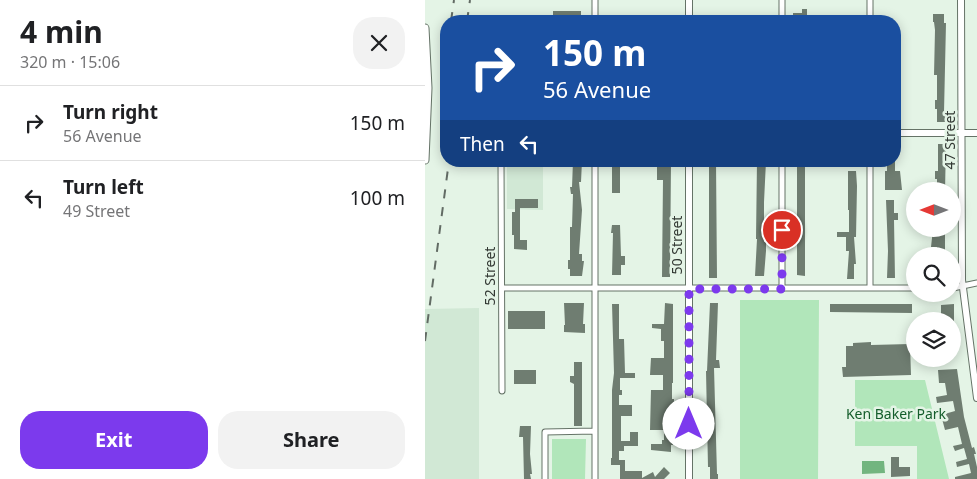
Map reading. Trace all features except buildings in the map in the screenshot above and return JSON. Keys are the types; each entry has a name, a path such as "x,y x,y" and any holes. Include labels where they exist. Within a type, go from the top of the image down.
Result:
{"main road":[{"path":"425,28 428,88 425,160"}],"street":[{"path":"595,0 595,15"},
{"path":"689,0 689,15"},
{"path":"782,0 782,15"},
{"path":"870,0 870,15"},
{"name":"47 Street","path":"961,0 963,286 977,398"},
{"path":"901,133 977,133"},
{"name":"52 Street","path":"501,167 502,391"},
{"path":"595,167 595,479"},
{"name":"50 Street","path":"689,167 689,479"},
{"path":"782,167 782,289"},
{"path":"870,167 870,288"},
{"path":"963,286 977,283"},
{"path":"502,288 906,288"},
{"path":"545,479 545,432 595,431"}],"shaded area":[{"path":"507,167 543,167 543,210 507,209"},
{"path":"479,308 479,479 425,479 425,309"},
{"path":"862,461 884,461 885,473 862,474"}],"green space":[{"path":"740,300 819,300 818,479 740,479"},
{"name":"Ken Baker Park","path":"855,380 925,380 949,479 917,479 917,446 855,446"},
{"path":"552,439 586,439 585,479 552,479"}],"railway":[{"path":"452,15 454,0"},
{"path":"468,15 470,0"},
{"path":"425,341 448,167"}],"route":[{"path":"689,424 689,289 782,289 782,230"}]}
